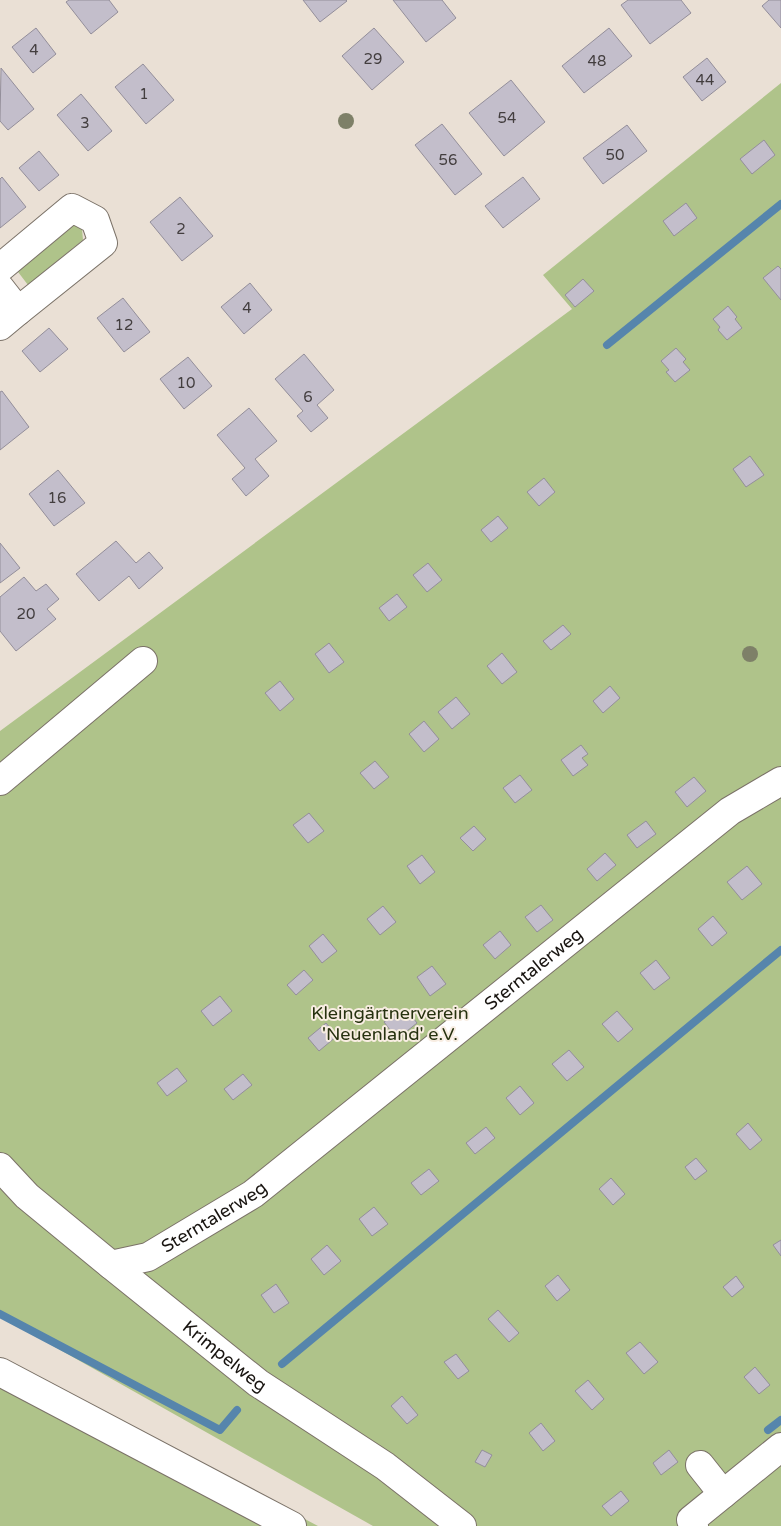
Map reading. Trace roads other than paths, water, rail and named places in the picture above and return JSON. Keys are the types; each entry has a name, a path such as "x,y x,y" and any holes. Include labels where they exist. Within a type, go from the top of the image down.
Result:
{"street":[{"path":"0,268 72,208 95,220 103,243 9,318 0,288"},
{"path":"0,781 143,661"},
{"name":"Sterntalerweg","path":"111,1265 148,1257 253,1194 730,811 781,781"},
{"name":"Krimpelweg","path":"0,1168 27,1196 258,1383 385,1466 462,1526"},
{"path":"0,1372 292,1526"},
{"path":"694,1526 691,1520 781,1447"},
{"path":"700,1465 723,1494"}],"waterway":[{"path":"607,345 781,204"},
{"path":"282,1364 781,950"},
{"path":"0,1314 220,1430 237,1410"},
{"path":"768,1430 781,1420"}],"park label":[{"name":"Kleingärtnerverein 'Neuenland' e.V.","path":"390,1023"}]}
